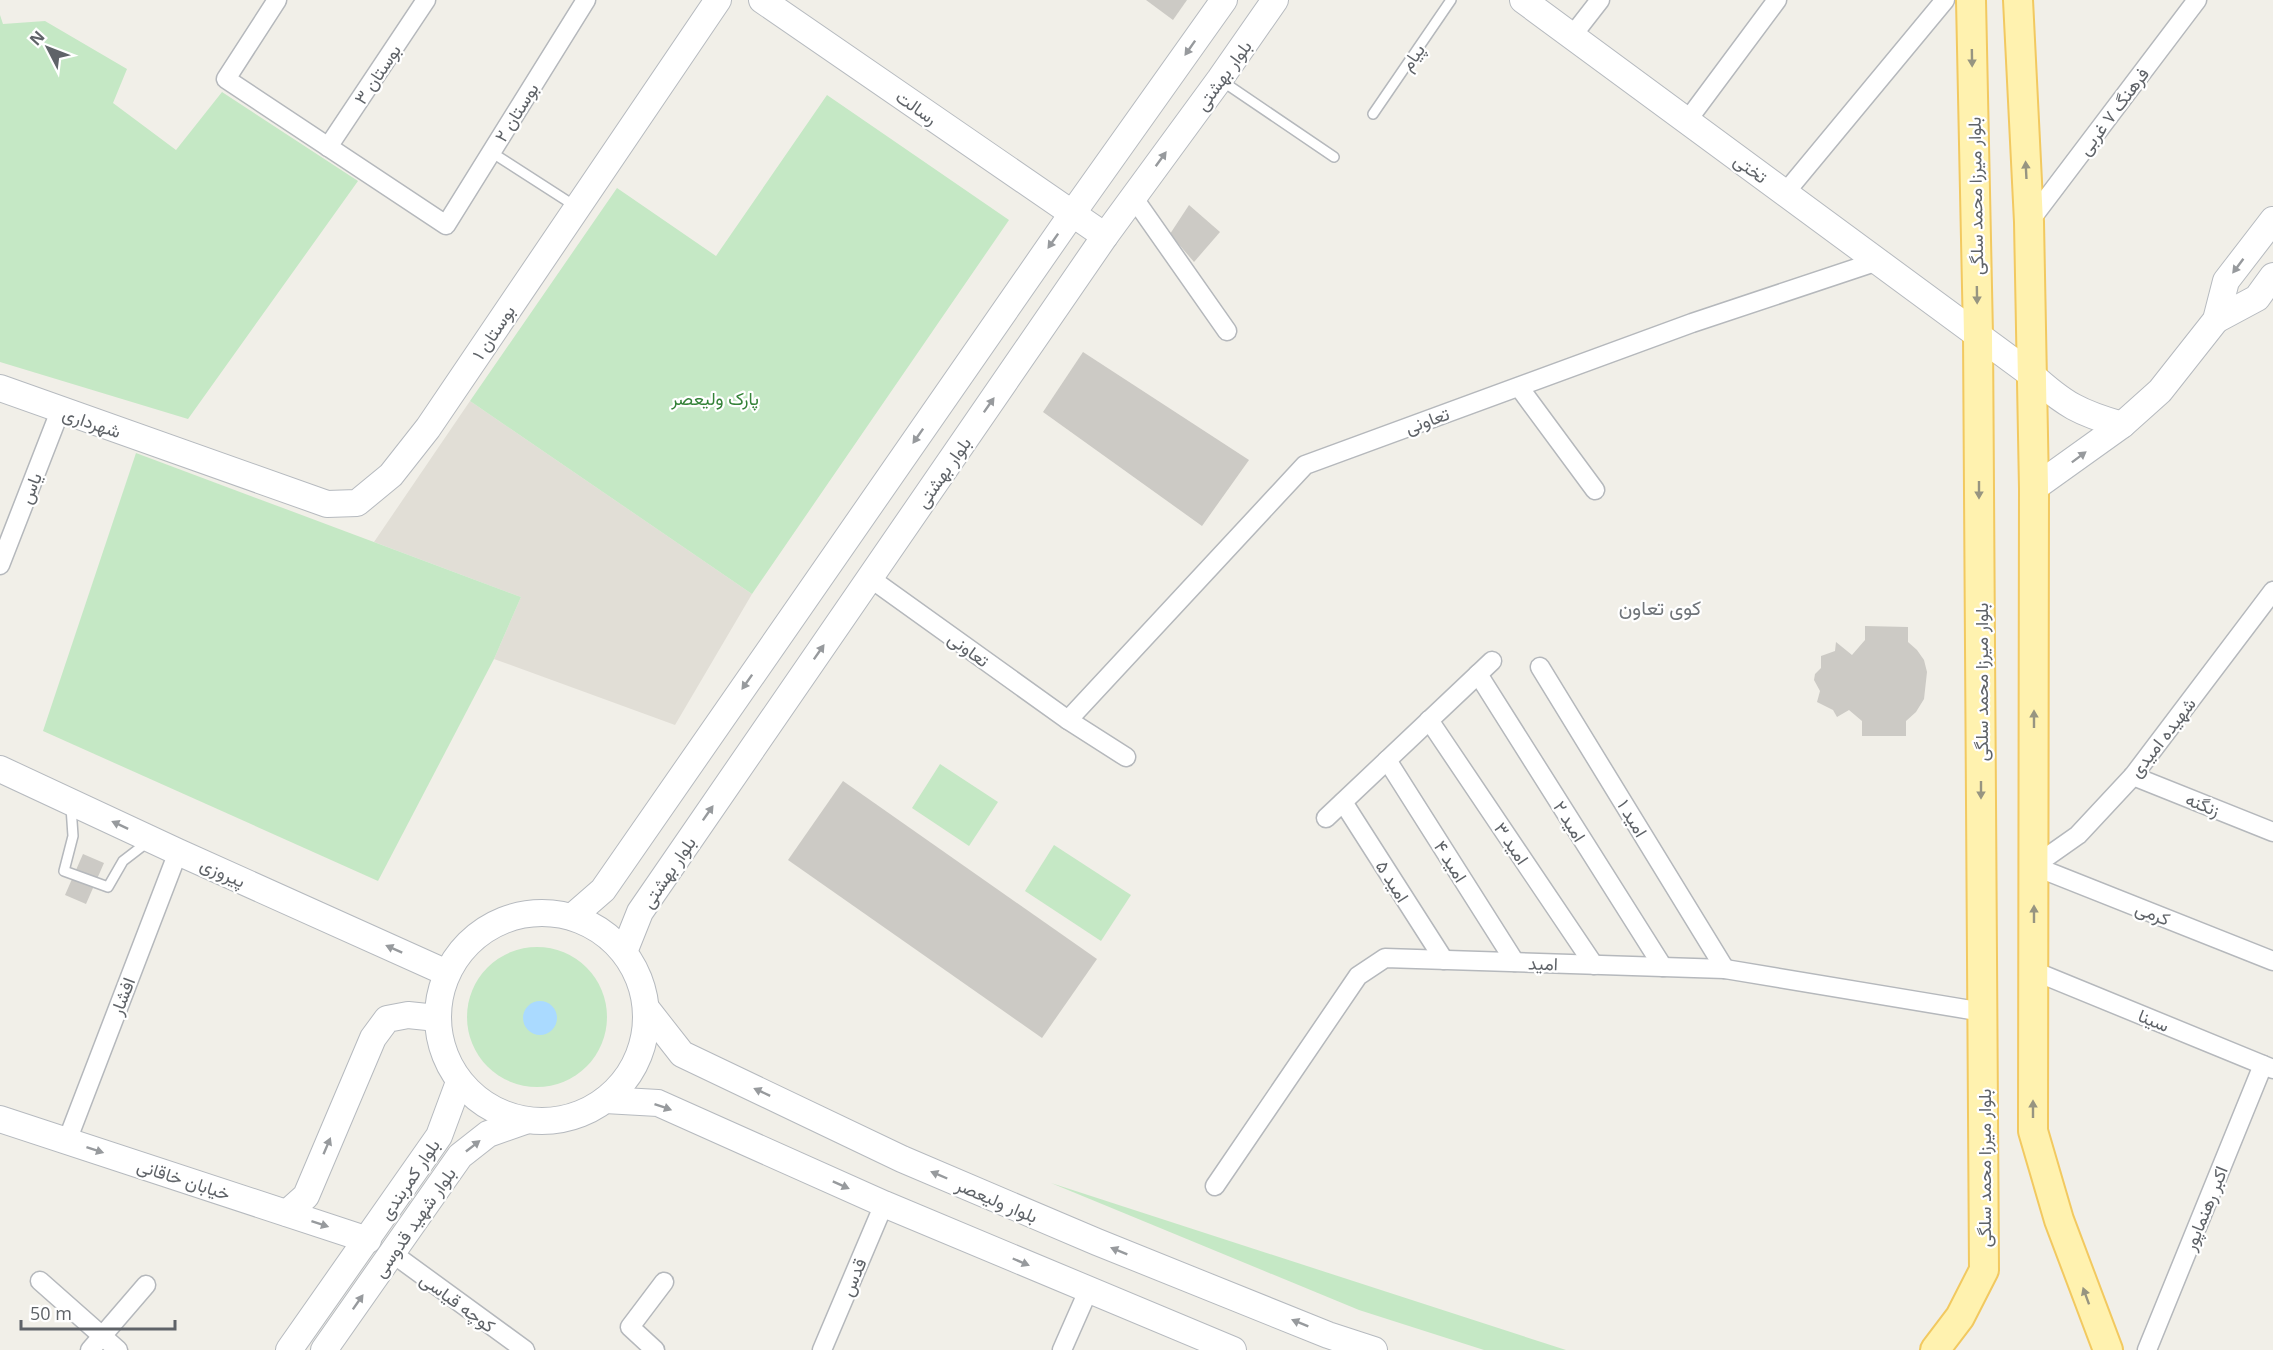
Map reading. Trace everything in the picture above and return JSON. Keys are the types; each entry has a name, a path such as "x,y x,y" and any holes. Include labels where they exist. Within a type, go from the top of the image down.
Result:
{"main road":[{"name":"بوستان ۱","path":"185,454 327,504 357,503 391,475 428,428 718,0"},
{"name":"رسالت","path":"762,0 1105,236"},
{"path":"572,917 603,890 1072,214 1224,0"},
{"name":"بلوار بهشتی","path":"624,952 640,912 1105,236 1275,0"},
{"name":"تختی","path":"1523,0 2032,375 2058,399 2086,415 2122,425"},
{"name":"بلوار میرزا محمد سلگی","path":"1935,1350 1960,1317 1984,1270 1978,335 1971,0"},
{"path":"2018,0 2029,222 2034,488 2033,1131 2059,1220 2087,1300 2108,1350"},
{"path":"2216,320 2226,281 2273,220"},
{"path":"2034,488 2122,425 2160,392 2216,320 2256,297 2273,276"},
{"name":"شهرداری","path":"0,388 185,454"},
{"name":"پیروزی","path":"0,769 151,840 447,973"},
{"path":"543,912 572,917 601,930 624,952 639,978 646,1008 644,1033 637,1060 625,1081 605,1100 581,1114 553,1121 525,1121 500,1114 478,1100 459,1082 447,1063 439,1041 437,1018 439,995 447,973 464,948 486,928 513,916 543,912"},
{"name":"بلوار ولیعصر","path":"646,1008 682,1054 902,1159 1326,1342 1374,1350"},
{"path":"287,1213 306,1196 373,1038 387,1019 408,1015 437,1018"},
{"name":"بلوار کمربندی","path":"368,1240 439,1136 459,1082"},
{"path":"605,1100 658,1103 884,1204 1088,1291 1201,1344 1233,1350"},
{"name":"خیابان خاقانی","path":"0,1119 368,1240"},
{"name":"بلوار شهید قدوسی","path":"324,1350 460,1156 488,1134 525,1121"},
{"name":"بلوار شهید قدوسی","path":"289,1350 368,1240"}],"street":[{"path":"277,0 226,79 328,147"},
{"name":"بوستان ۳","path":"328,147 426,0"},
{"name":"بوستان ۲","path":"328,147 446,225 586,0"},
{"path":"1572,36 1600,0"},
{"path":"1687,121 1777,0"},
{"path":"1785,193 1945,0"},
{"name":"فرهنگ ۷ غربی","path":"2029,222 2197,0"},
{"path":"1133,197 1227,331"},
{"name":"تعاونی","path":"1068,720 1305,465 1692,323 1878,261"},
{"path":"1519,387 1595,490"},
{"name":"یاس","path":"0,565 60,411"},
{"name":"تعاونی","path":"870,578 1068,720 1126,757"},
{"name":"شهیده امیدی","path":"2034,866 2078,835 2133,776 2273,591"},
{"path":"1326,818 1492,661"},
{"name":"امید ۱","path":"1540,667 1725,969"},
{"name":"امید ۲","path":"1478,674 1663,967"},
{"name":"امید ۳","path":"1429,720 1594,965"},
{"name":"امید ۴","path":"1387,760 1515,962"},
{"name":"زنگنه","path":"2133,776 2273,832"},
{"name":"امید ۵","path":"1343,802 1443,960"},
{"name":"افشار","path":"67,1141 178,852"},
{"name":"کرمی","path":"2034,866 2273,961"},
{"name":"امید","path":"1215,1186 1358,976 1385,958 1725,969 1983,1012"},
{"name":"سینا","path":"2034,971 2268,1067"},
{"name":"اکبر رهنماپور","path":"2147,1350 2268,1067"},
{"name":"قدس","path":"822,1350 884,1204"},
{"name":"کوچه قیاسی","path":"392,1253 525,1350"},
{"path":"40,1281 96,1343 118,1350"},
{"path":"655,1350 630,1327 664,1282"},
{"path":"96,1343 146,1285"},
{"path":"1062,1350 1088,1291"}],"lane":[{"name":"پیام","path":"1373,114 1451,0"},
{"path":"1220,79 1334,157"},
{"path":"491,152 578,207"},
{"path":"71,802 73,836 64,871 108,887 123,861 151,840"}],"shaded area":[{"path":"470,401 752,594 675,725 494,659 521,597 374,542"}],"green space":[{"path":"0,15 3,24 45,21 127,69 113,103 176,150 222,92 358,181 188,419 0,362"},
{"name":"پارک ولیعصر","path":"827,95 1009,220 752,594 470,401 617,188 716,256"},
{"path":"136,453 521,597 494,659 378,881 43,731"},
{"path":"940,764 998,802 969,846 912,808"},
{"path":"1054,845 1131,895 1101,941 1025,891"},
{"path":"537,947 564,952 586,968 602,990 607,1017 602,1044 586,1066 564,1082 537,1087 510,1082 488,1066 472,1044 467,1017 472,990 488,968 510,952"},
{"path":"1051,1183 1566,1350 1484,1350 1359,1310"}],"water":[{"path":"540,1001 552,1006 557,1018 552,1030 540,1035 528,1030 523,1018 528,1006"}],"building":[{"path":"1146,0 1187,0 1173,20"},
{"path":"1189,205 1220,232 1194,262 1170,234"},
{"path":"1083,352 1249,460 1202,526 1043,412"},
{"path":"1865,626 1908,627 1908,642 1924,660 1927,672 1924,699 1916,712 1906,721 1906,736 1862,736 1862,721 1849,710 1837,717 1833,710 1817,702 1820,691 1814,680 1815,674 1821,668 1821,656 1835,651 1836,642 1852,655 1865,640"},
{"path":"843,781 1097,959 1042,1038 788,860"},
{"path":"83,854 104,863 86,904 65,895"}],"district":[{"name":"کوی تعاون","path":"1660,607"}]}
